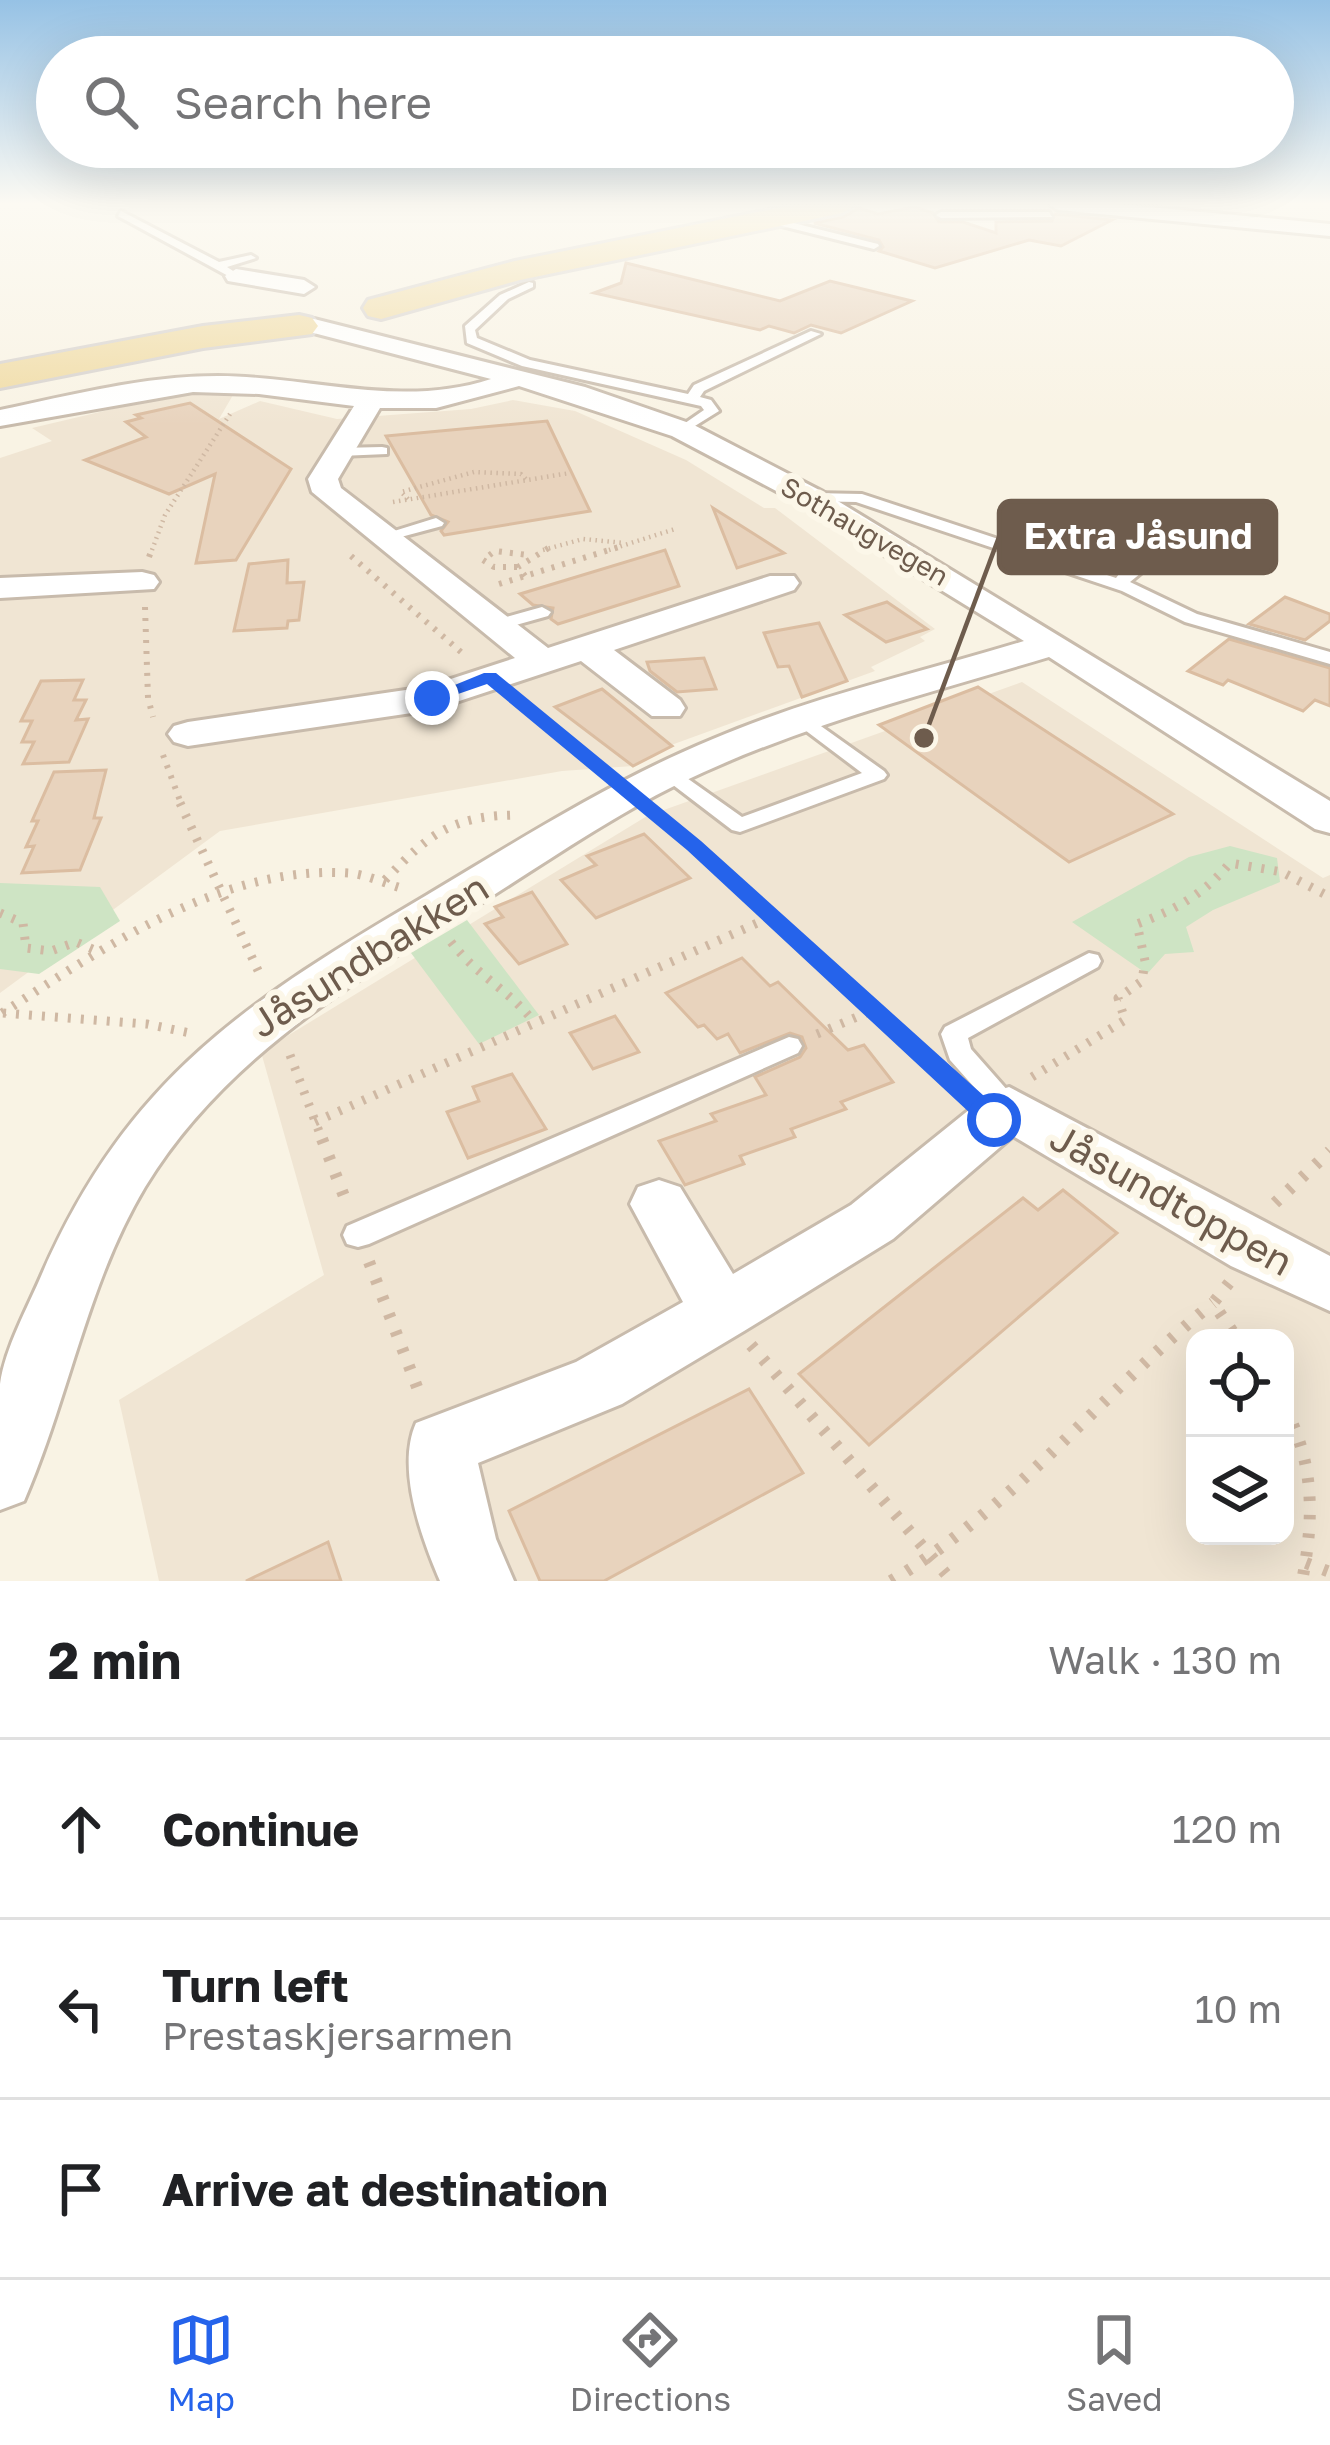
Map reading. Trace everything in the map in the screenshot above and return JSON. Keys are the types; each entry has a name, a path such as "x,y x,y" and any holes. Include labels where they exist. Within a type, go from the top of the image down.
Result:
{"main road":[{"path":"57,365 174,334 244,280 351,294 522,278"},
{"path":"244,280 255,315 264,321 306,326"},
{"path":"0,376 223,334 306,326 351,294"}],"street":[{"name":"Sothaugvegen","path":"351,294 395,337 426,355"},
{"name":"Sothaugvegen","path":"306,326 515,380 687,414 812,498 1330,820"},
{"path":"481,371 443,390 384,402 323,479 328,492 539,659"},
{"path":"0,418 181,386 252,384 384,402 456,398 515,380"},
{"path":"0,588 142,582"},
{"path":"188,734 432,698 539,659 782,583"},
{"name":"Jåsundbakken","path":"0,1477 76,1266 112,1192 154,1130 228,1047 342,964 650,783 804,721 1040,636"},
{"path":"585,646 666,707"},
{"path":"477,1581 461,1545 440,1446 599,1383 730,1320 872,1222 1009,1108"},
{"name":"Jåsundtoppen","path":"1009,1108 1252,1248 1330,1285"},
{"path":"659,1204 730,1320"}],"lane":[{"path":"240,278 244,280"},
{"path":"522,278 469,329 471,340 687,414 716,378 815,334"},
{"path":"340,452 382,451"},
{"path":"812,498 857,497 1125,587 1232,629 1330,658"},
{"path":"386,536 436,523"},
{"path":"1125,587 1121,578 1139,564 1180,552"},
{"path":"498,625 542,612"},
{"path":"650,783 740,825 877,775 804,721"},
{"path":"1009,1108 958,1053 954,1034 1089,961"},
{"path":"358,1235 789,1046"}],"path":[{"path":"252,384 165,515 142,582 148,698 168,776 267,988"},
{"path":"409,499 401,492 474,472 521,474 527,480"},
{"path":"353,508 570,473"},
{"path":"460,596 675,529"},
{"path":"529,555 518,567 494,567 483,560 494,551 529,555 572,541 626,544"},
{"path":"338,545 490,677 650,783 772,916 931,1062"},
{"path":"518,567 525,576"},
{"path":"385,880 433,830 473,818 529,815"},
{"path":"1009,1108 1022,1084 1124,1020 1118,998 1142,981 1144,961 1137,924 1171,912 1209,888 1230,863 1254,863 1284,873 1330,897"},
{"path":"1,1013 161,918 298,872 344,868 422,898"},
{"path":"0,913 23,923 26,948 51,951 76,942 98,952"},
{"path":"316,1122 772,916"},
{"path":"441,930 479,977 507,988 534,1022"},
{"path":"789,1046 871,1011"},
{"path":"1,1013 146,1024 204,1036"},
{"path":"282,1033 440,1446"},
{"path":"1268,1216 1277,1198 1330,1151"},
{"path":"891,1581 934,1556 1089,1421 1157,1348 1213,1303 1236,1274"},
{"path":"1213,1303 1231,1329"},
{"path":"730,1320 952,1581"},
{"path":"1294,1427 1313,1482 1302,1581"},
{"path":"1306,1563 1330,1572"}],"shaded area":[{"path":"176,394 233,395 219,419 260,401 337,419 471,409 513,400 575,411 686,460 764,508 775,508 935,629 920,637 925,641 871,667 875,671 674,744 633,766 562,771 220,831 0,993 0,458 52,441 32,428"},
{"path":"1022,682 1323,878 1330,875 1330,1581 159,1581 119,1400 324,1275 261,1052 647,816"}],"green space":[{"path":"1230,846 1277,858 1280,882 1213,910 1186,927 1194,952 1165,954 1147,974 1072,922 1189,857"},
{"path":"0,883 100,887 120,921 39,974 0,969"},
{"path":"467,920 539,1015 479,1044 411,953"}],"building":[{"path":"622,278 686,278 780,301 830,281 912,301 841,333 811,325 794,333 769,326 760,330 594,293 621,283"},
{"path":"190,403 291,469 236,560 196,563 215,474 169,494 85,460 146,437 126,422 141,418 136,415"},
{"path":"547,421 590,511 444,535 441,531 448,522 431,515 386,436"},
{"path":"713,508 784,553 737,568"},
{"path":"665,550 679,586 558,624 551,619 553,608 533,605 520,594"},
{"path":"288,560 287,583 304,582 299,620 288,621 287,628 234,631 249,564"},
{"path":"1285,597 1330,614 1330,621 1305,640 1249,624"},
{"path":"887,602 927,629 886,642 845,615"},
{"path":"819,623 847,681 802,697 789,666 778,667 764,633"},
{"path":"1229,639 1330,668 1330,706 1315,700 1303,711 1228,680 1223,685 1188,671"},
{"path":"704,658 716,689 677,692 650,671 647,662"},
{"path":"83,680 74,700 86,700 76,720 88,719 69,762 23,764 34,742 22,742 32,721 21,721 41,681"},
{"path":"978,687 1173,814 1069,862 879,725"},
{"path":"602,689 672,746 633,766 555,707"},
{"path":"106,770 94,818 101,818 80,870 22,873 34,846 26,847 38,821 32,821 54,772"},
{"path":"644,834 690,878 596,918 561,880 596,865 587,856"},
{"path":"532,892 567,944 519,964 485,924 503,917 495,907"},
{"path":"742,958 770,986 778,982 848,1050 864,1045 893,1082 841,1102 846,1109 791,1129 795,1137 740,1156 744,1164 685,1185 659,1141 716,1121 711,1114 766,1095 755,1077 800,1057 806,1048 802,1037 790,1033 740,1053 728,1034 717,1039 704,1025 698,1027 666,993"},
{"path":"615,1016 639,1052 593,1069 570,1033"},
{"path":"512,1074 546,1129 468,1158 447,1112 479,1101 473,1087"},
{"path":"1063,1190 1117,1233 869,1445 799,1374 1023,1198 1038,1210"},
{"path":"749,1389 803,1473 604,1581 540,1581 509,1511"},
{"path":"328,1542 341,1581 246,1581"}],"place":[{"name":"Extra Jåsund","path":"924,738"}],"route":[{"path":"432,698 490,677 694,845 994,1120"}]}
